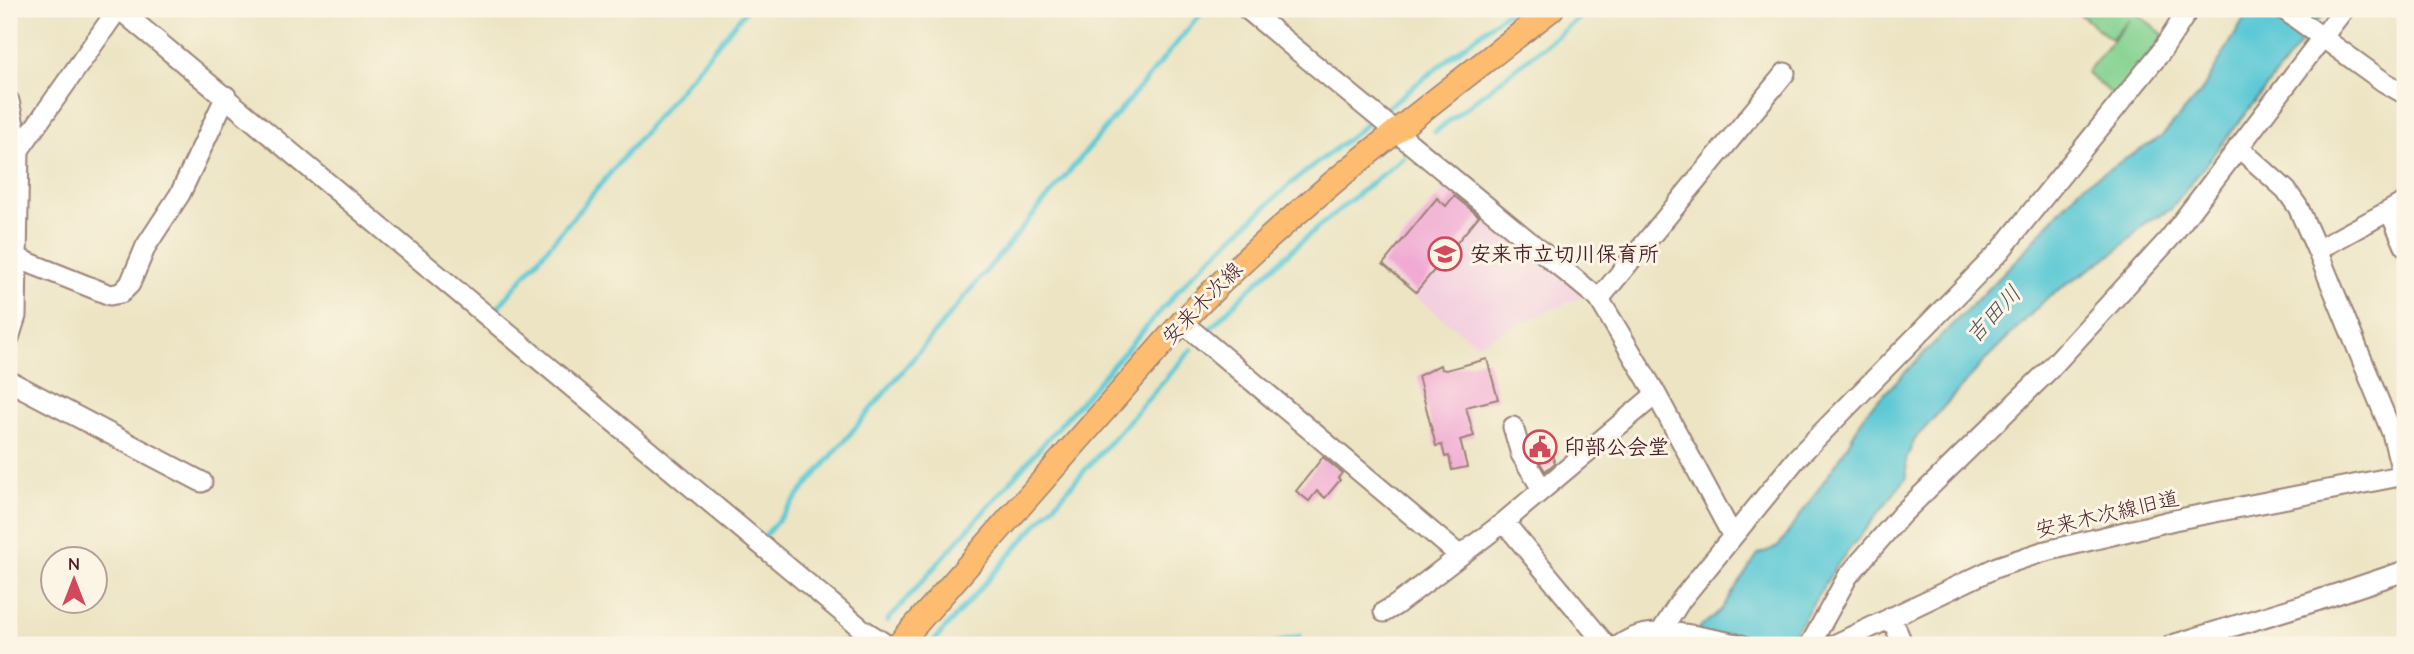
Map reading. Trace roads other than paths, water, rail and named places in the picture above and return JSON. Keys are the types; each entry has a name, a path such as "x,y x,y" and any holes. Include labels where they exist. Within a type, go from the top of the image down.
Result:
{"main road":[{"name":"安来木次線","path":"898,645 1182,322 1267,238 1552,9"}],"street":[{"path":"14,148 119,9 862,629 887,645"},
{"path":"1247,9 1599,299 1656,394 1732,535"},
{"path":"1665,632 1681,600 1732,535 1824,428 2000,251 2161,52 2189,9"},
{"path":"2284,9 2384,82 2405,94"},
{"path":"1810,645 1848,576 1902,514 2048,371 2169,239 2320,36 2344,9"},
{"path":"1599,299 1785,73"},
{"path":"17,258 110,295 127,289 146,246 180,194 226,96"},
{"path":"9,102 14,148 17,258 16,316 9,338"},
{"path":"2238,147 2286,190 2298,207 2392,433 2404,475"},
{"path":"2317,250 2398,207 2405,246"},
{"path":"1182,322 1459,555"},
{"path":"9,381 202,482"},
{"path":"1384,612 1504,522 1656,394"},
{"path":"1513,428 1521,454 1542,489"},
{"name":"安来木次線旧道","path":"1834,645 1997,567 2042,551 2174,520 2404,475"},
{"path":"1504,522 1606,645"},
{"path":"2172,645 2405,571"},
{"path":"1891,617 1903,645"},
{"path":"1620,645 1641,636 1665,632 1742,645"}],"water":[{"name":"吉田川","path":"2250,9 2327,9 2170,210 2146,222 2118,250 2048,297 1989,356 1915,439 1906,459 1907,477 1837,565 1784,645 1679,645 1721,610 1758,554 1778,547 1840,458 1867,411 2019,257 2083,185 2161,137 2200,94"}],"waterway":[{"path":"495,311 747,9"},
{"path":"764,537 1205,9"},
{"path":"1380,113 1511,9"},
{"path":"1435,132 1591,9"},
{"path":"887,621 1194,273 1289,185 1373,119"},
{"path":"1207,332 1302,241 1404,157"},
{"path":"933,642 1192,349"},
{"path":"834,645 857,636"},
{"path":"1271,645 1300,636"}],"place":[{"name":"安来市立切川保育所","path":"1445,254"},
{"name":"印部公会堂","path":"1540,447"}]}
